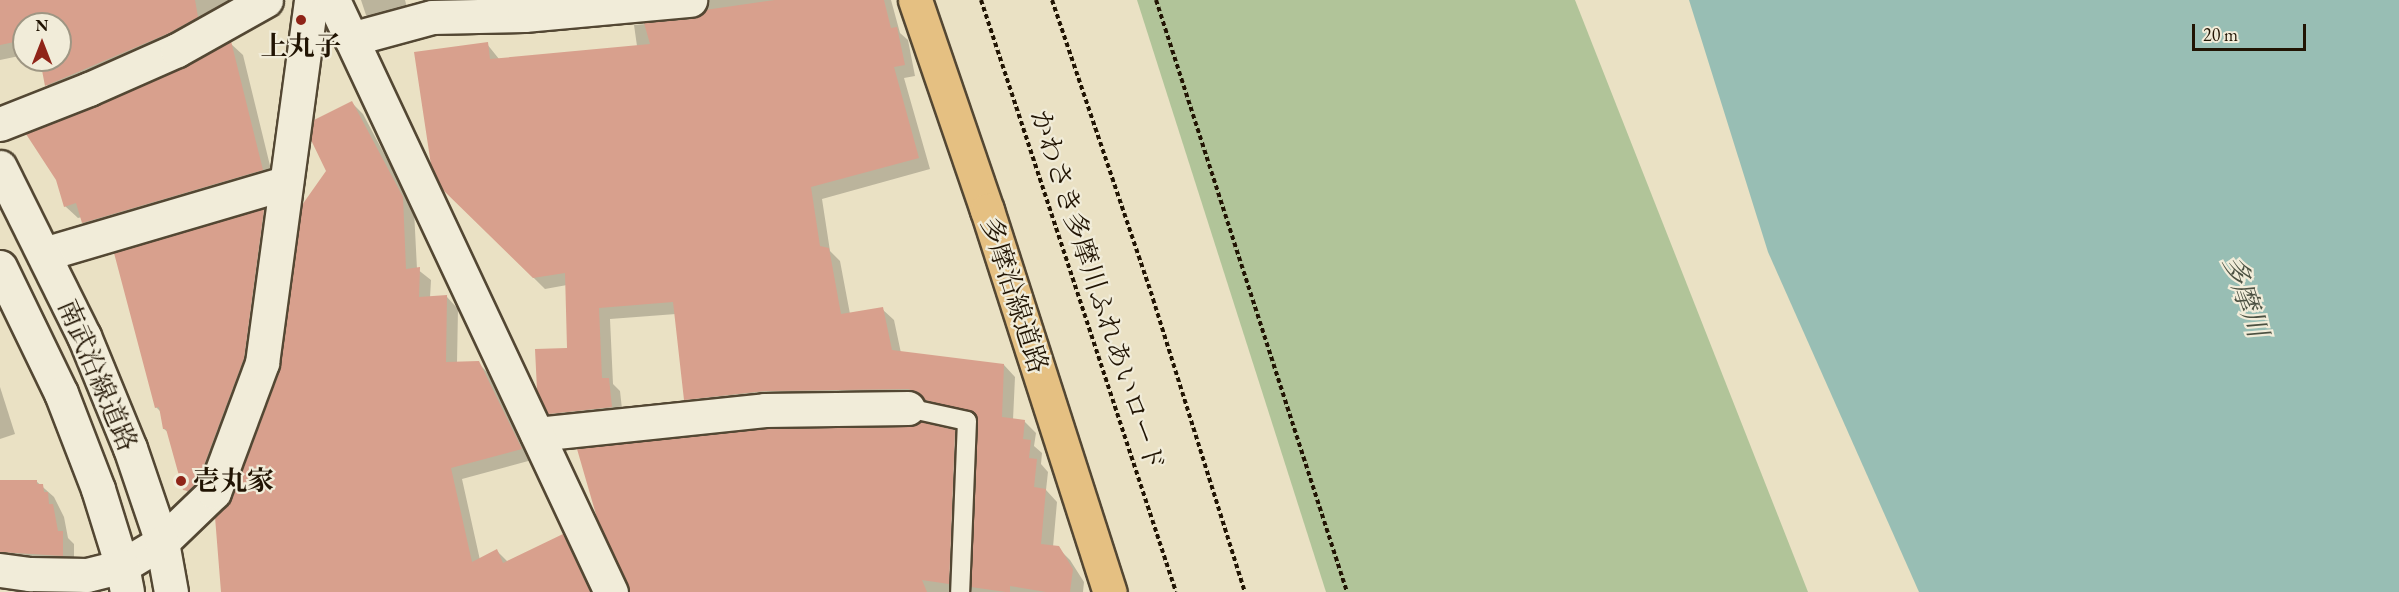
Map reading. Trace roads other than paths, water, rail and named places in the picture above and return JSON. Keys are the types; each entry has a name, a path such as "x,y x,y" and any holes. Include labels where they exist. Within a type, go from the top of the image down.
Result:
{"main road":[{"name":"多摩沿線道路","path":"915,0 987,210 1110,592"}],"street":[{"path":"0,124 89,89 177,50 266,0"},
{"path":"20,579 87,575 125,579 214,492 262,363 310,0"},
{"path":"333,0 611,592"},
{"path":"351,39 432,17 536,14 690,0"},
{"name":"南武沿線道路","path":"0,167 84,336 130,448 162,542 171,592"},
{"path":"44,254 286,183"},
{"name":"南武沿線道路","path":"0,267 61,393 98,489 125,579"},
{"path":"537,434 765,410 908,408"}],"lane":[{"path":"908,408 967,421 960,592"}],"water":[{"name":"多摩川","path":"1689,0 2399,0 2399,592 1919,592 1768,252"}],"place":[{"name":"上丸子","path":"301,20"},
{"name":"壱丸家","path":"181,481"}]}
